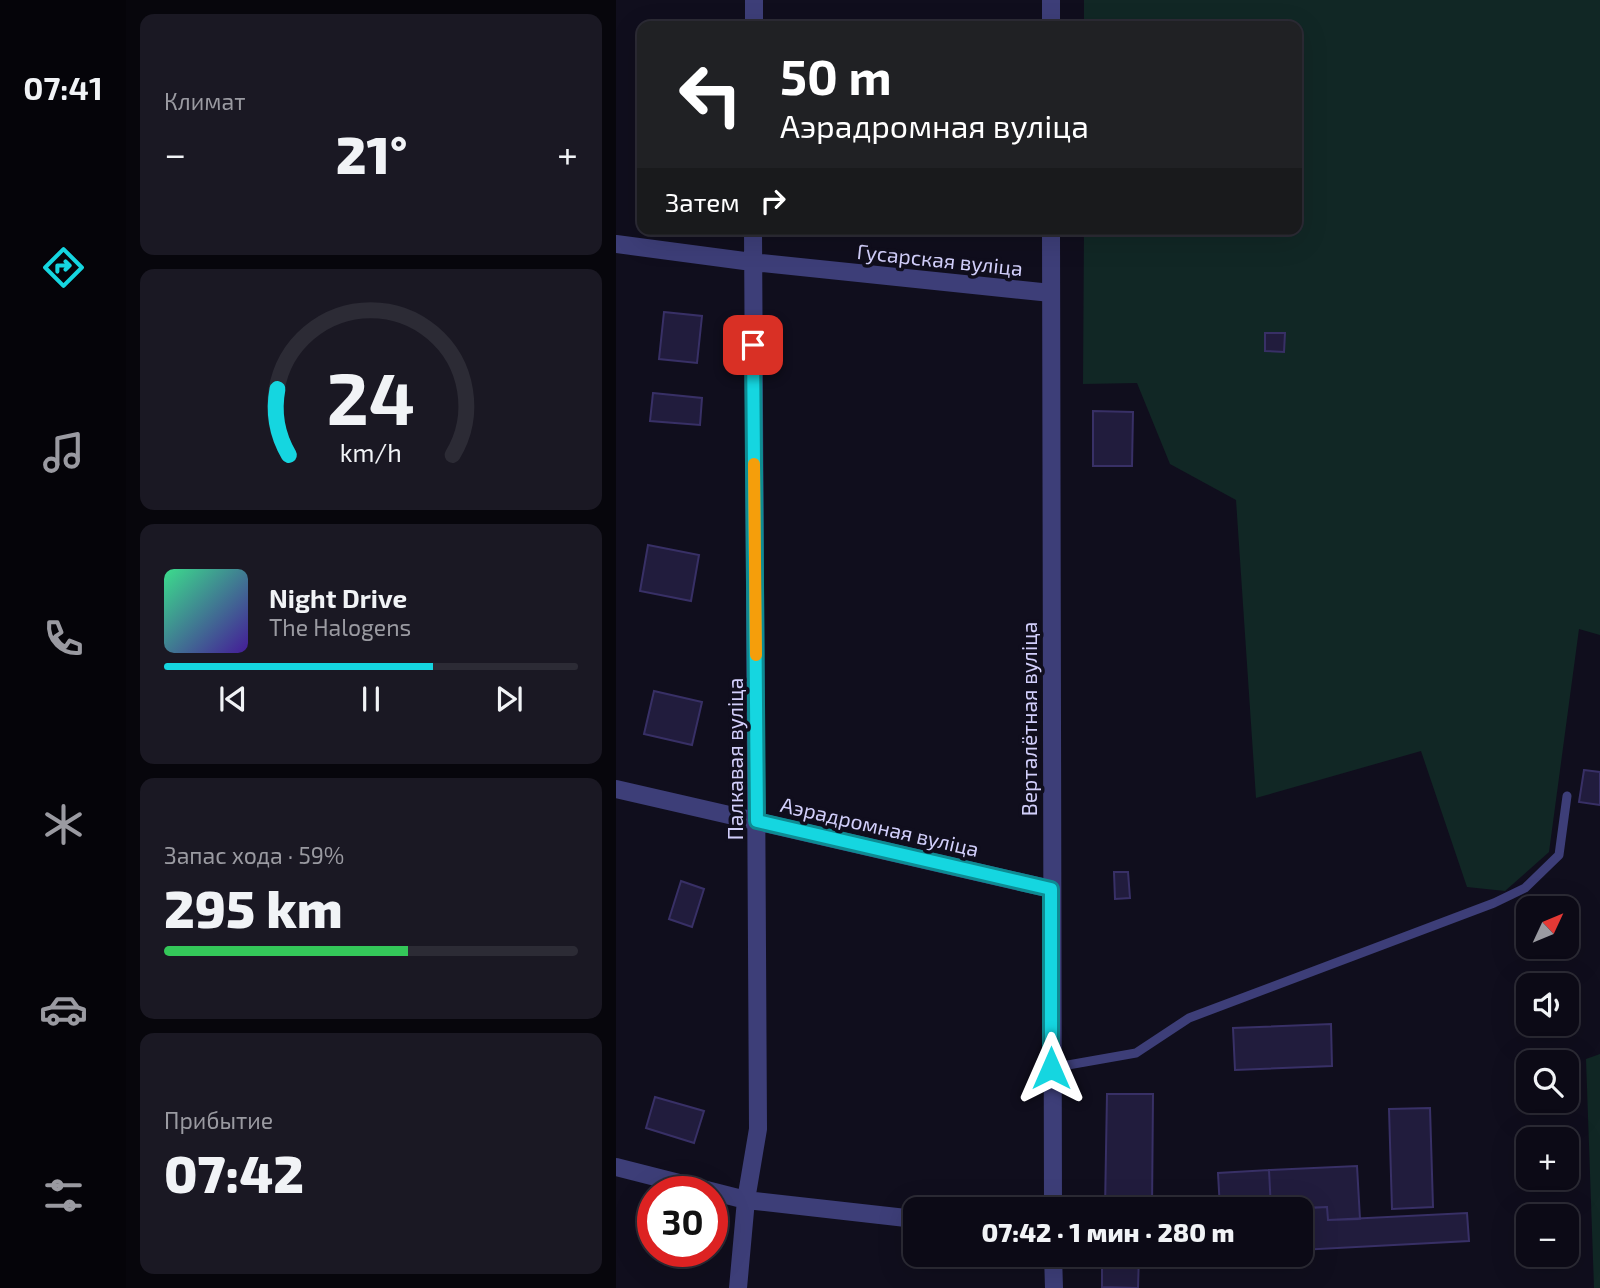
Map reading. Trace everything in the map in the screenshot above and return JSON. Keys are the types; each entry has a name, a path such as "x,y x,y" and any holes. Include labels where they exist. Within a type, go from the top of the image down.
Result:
{"street":[{"path":"754,0 754,21"},
{"path":"1051,0 1051,21"},
{"name":"Палкавая вуліца","path":"738,1288 746,1200 758,1129 753,235"},
{"name":"Верталётная вуліца","path":"1051,235 1053,1197"},
{"name":"Гусарская вуліца","path":"616,244 752,262 1051,293"},
{"name":"Аэрадромная вуліца","path":"616,789 1051,889"},
{"path":"616,1167 746,1200 903,1218"},
{"path":"1053,1267 1054,1288"}],"lane":[{"path":"1051,1068 1136,1054 1189,1018 1494,903 1525,888 1559,855 1567,796"}],"green space":[{"path":"1084,0 1600,0 1600,635 1579,629 1549,852 1505,891 1467,887 1421,751 1256,798 1236,500 1170,464 1137,383 1083,384 1084,235 1302,235 1302,21 1084,21"},
{"path":"1600,1054 1600,1288 1594,1288 1586,1059"}],"building":[{"path":"664,312 702,316 697,363 659,359"},
{"path":"1265,333 1285,333 1284,352 1265,351"},
{"path":"653,393 702,398 700,425 650,421"},
{"path":"1093,411 1133,412 1132,466 1093,466"},
{"path":"648,545 699,555 691,601 640,591"},
{"path":"654,691 702,702 692,745 644,734"},
{"path":"1584,770 1600,772 1600,805 1579,802"},
{"path":"1114,872 1128,872 1130,898 1115,899"},
{"path":"681,881 704,889 692,927 669,919"},
{"path":"1331,1024 1332,1066 1235,1070 1233,1028"},
{"path":"1107,1094 1153,1094 1152,1197 1105,1197"},
{"path":"655,1097 704,1111 694,1143 646,1128"},
{"path":"1430,1108 1433,1207 1392,1209 1389,1109"},
{"path":"1357,1166 1360,1219 1328,1220 1327,1207 1313,1208 1313,1197 1270,1197 1269,1170"},
{"path":"1269,1170 1270,1197 1219,1197 1218,1173"},
{"path":"1327,1207 1328,1220 1467,1213 1469,1241 1313,1249 1313,1208"},
{"path":"1102,1267 1139,1267 1138,1288 1102,1287"}],"slow traffic":[{"path":"754,464 756,655"}],"route":[{"path":"753,345 757,821 1051,889 1051,1068"}]}
